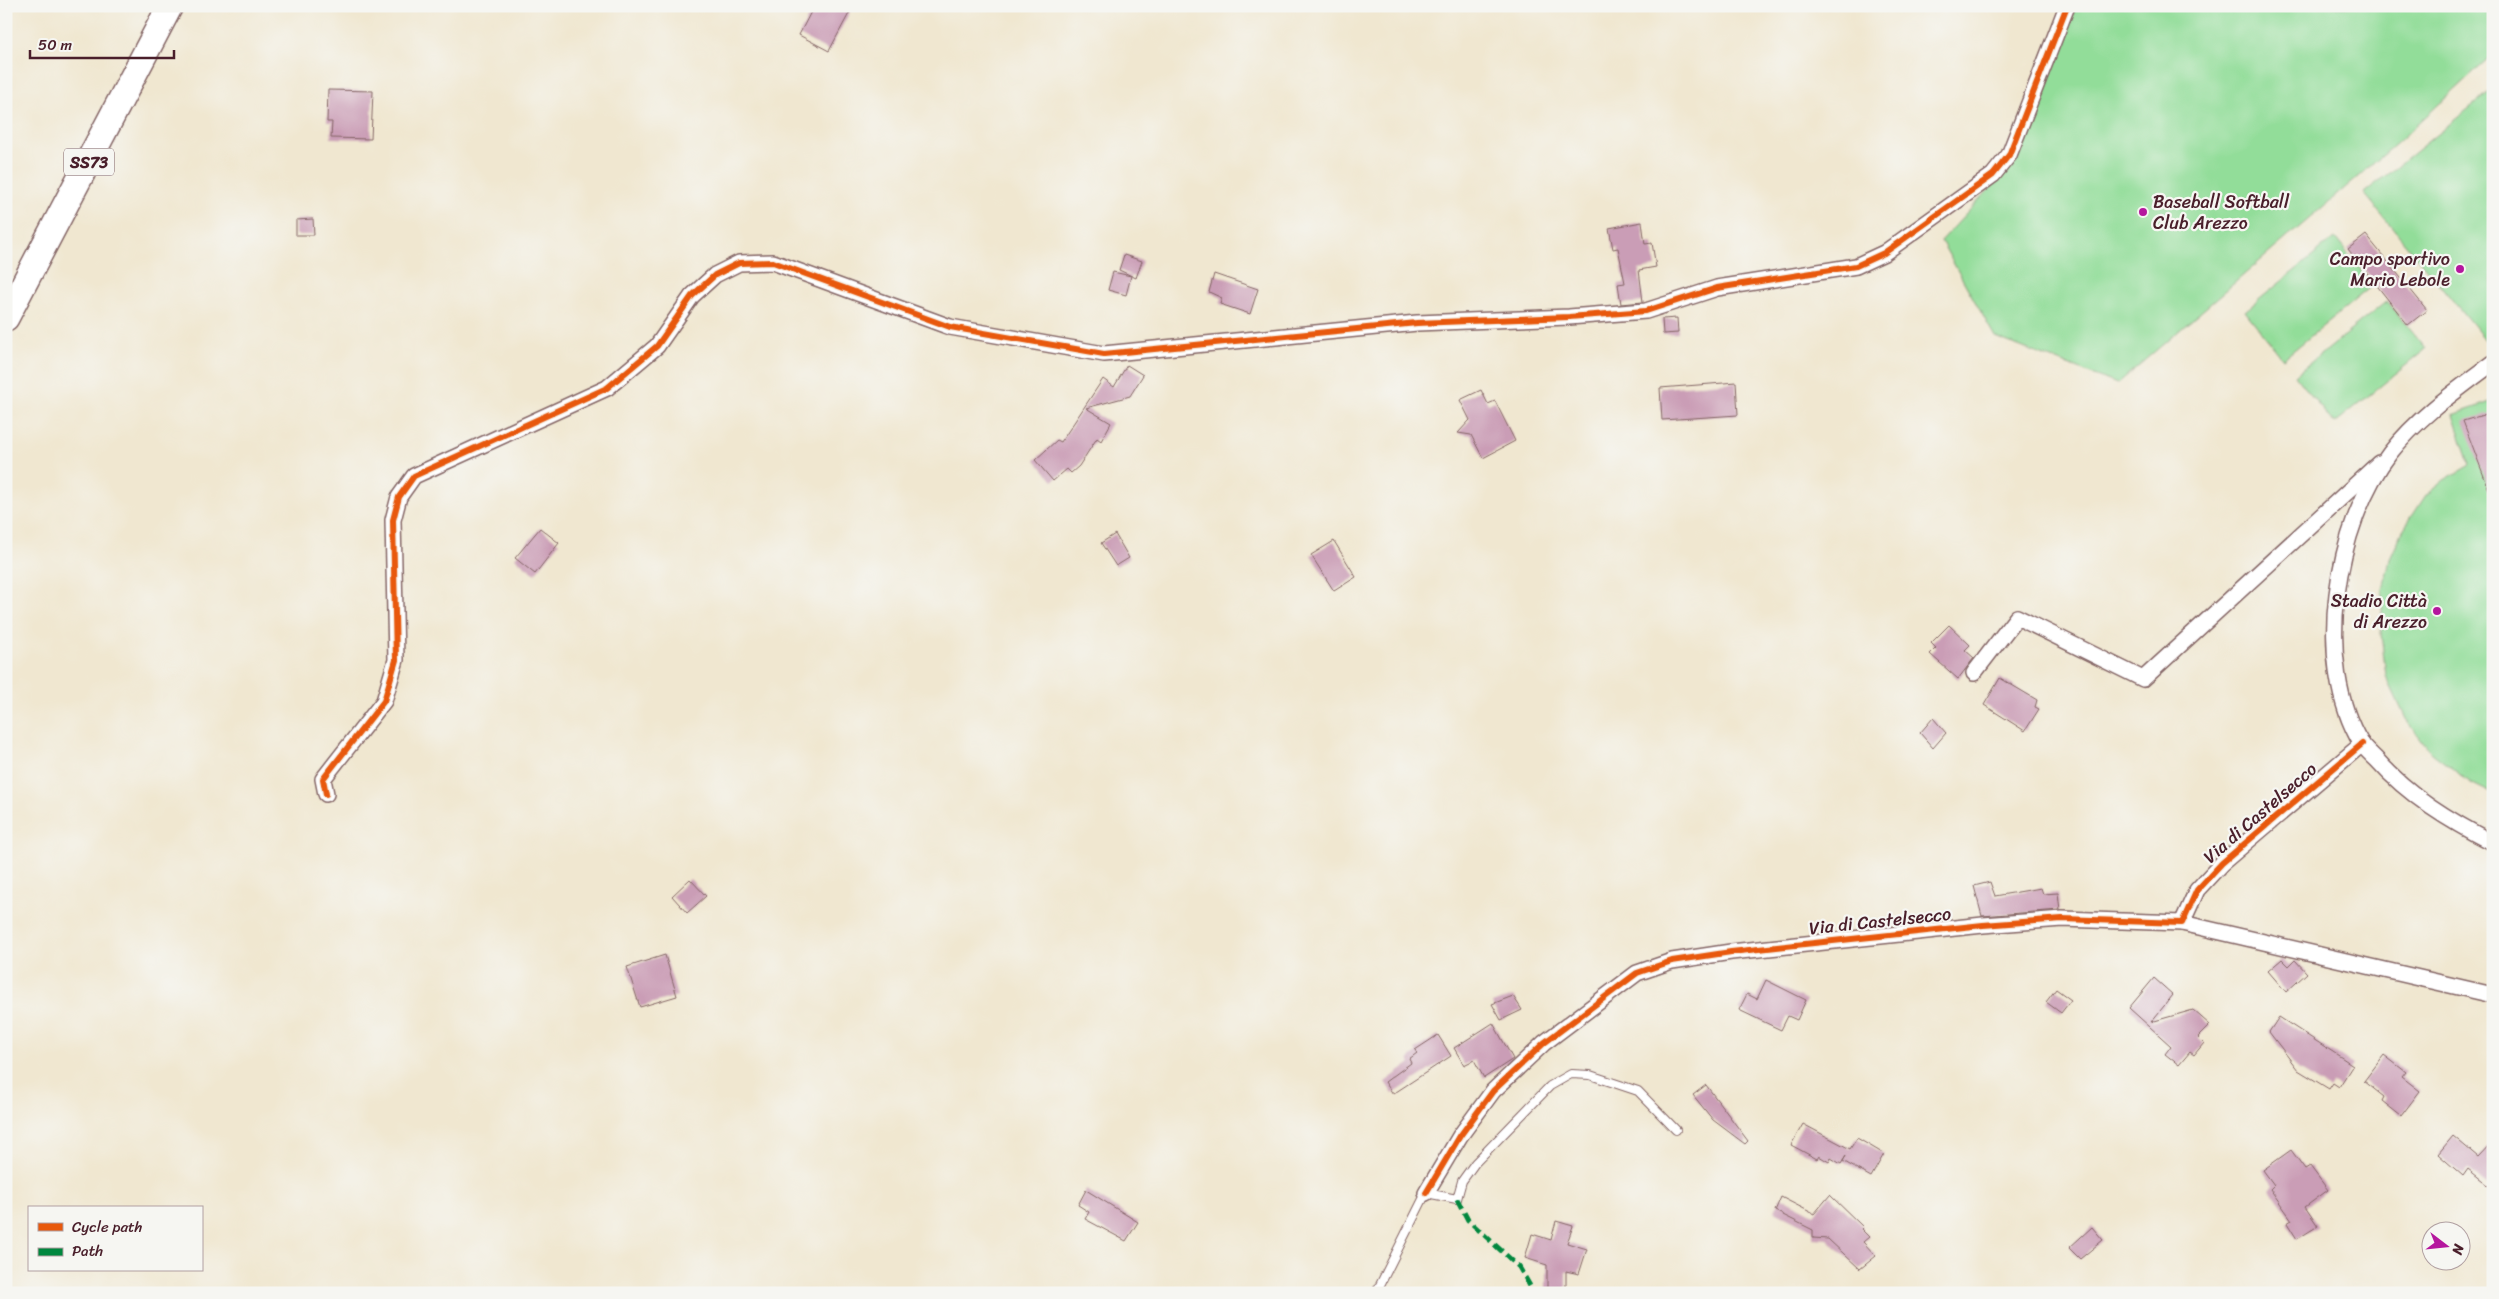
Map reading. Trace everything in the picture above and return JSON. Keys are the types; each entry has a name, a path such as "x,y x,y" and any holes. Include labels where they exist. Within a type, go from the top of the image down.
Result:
{"main road":[{"name":"SS73","path":"6,318 170,6"}],"street":[{"path":"326,794 323,780 384,701 396,660 393,520 399,497 414,476 607,388 657,346 698,291 715,275 739,263 773,262 950,327 1104,354 1417,323 1569,317 1646,311 1717,288 1856,266 1884,253 1992,175 2009,155 2068,6"},
{"path":"1974,673 2017,617 2142,679 2390,453 2432,410 2493,363"},
{"path":"2390,453 2362,502 2342,555 2334,618 2338,673 2346,712 2362,744 2397,782 2454,823 2493,843"},
{"name":"Via di Castelsecco","path":"2182,923 2197,890 2222,864 2362,744"},
{"name":"Via di Castelsecco","path":"1426,1193 1460,1136 1493,1091 1544,1044 1637,972 1672,960 1983,925 2062,919 2182,923 2493,995"}],"lane":[{"path":"1376,1293 1426,1193 1457,1199 1462,1182 1475,1163 1550,1086 1571,1074 1590,1075 1638,1091 1676,1130"}],"green space":[{"name":"Baseball Softball Club Arezzo","path":"2076,6 2493,6 2493,54 2396,144 2117,384 1995,337 1941,241 1996,182 2017,153"},
{"name":"Campo sportivo Mario Lebole","path":"2493,89 2493,346 2491,347 2364,193"},
{"path":"2335,238 2373,285 2283,359 2245,311"},
{"path":"2387,301 2426,349 2334,424 2295,375"},
{"name":"Stadio Città di Arezzo","path":"2493,401 2493,794 2471,783 2432,753 2406,719 2386,676 2381,634 2383,589 2390,559 2403,530 2426,495 2444,480 2470,465 2453,415"}],"building":[{"path":"814,6 853,6 829,51 799,35"},
{"path":"328,90 373,91 371,139 331,138 332,122 327,122"},
{"path":"313,219 314,235 296,235 296,220"},
{"path":"1642,222 1645,244 1652,243 1656,267 1639,270 1643,302 1621,304 1618,284 1625,283 1618,248 1613,249 1609,228"},
{"path":"2366,235 2427,310 2408,325 2348,249"},
{"path":"1124,255 1142,261 1136,278 1119,270"},
{"path":"1113,272 1131,276 1126,295 1108,290"},
{"path":"1214,274 1258,289 1250,314 1220,304 1222,298 1209,292"},
{"path":"1677,318 1678,333 1663,334 1662,319"},
{"path":"1127,365 1143,375 1130,396 1086,408 1111,423 1101,441 1097,438 1079,466 1071,473 1067,469 1053,481 1035,460 1057,440 1061,442 1103,379 1114,387"},
{"path":"1736,382 1738,415 1662,420 1660,388"},
{"path":"1481,390 1488,404 1495,401 1515,441 1483,458 1471,435 1458,433 1470,420 1460,400"},
{"path":"2493,412 2493,495 2491,495 2463,421"},
{"path":"540,528 559,543 535,574 515,558"},
{"path":"1115,534 1129,558 1116,566 1101,543"},
{"path":"1334,541 1356,577 1334,591 1311,555"},
{"path":"1949,625 1970,645 1965,650 1974,658 1958,679 1930,654 1936,648 1931,643"},
{"path":"2000,678 2037,700 2035,707 2039,709 2025,731 1984,705"},
{"path":"1933,718 1946,733 1933,748 1920,733"},
{"path":"690,879 706,896 687,913 672,896"},
{"path":"1990,882 1995,896 2041,888 2043,894 2058,893 2060,910 1982,916 1974,886"},
{"path":"665,955 677,996 640,1007 627,967"},
{"path":"2282,959 2289,966 2295,960 2307,973 2286,992 2268,971"},
{"path":"2154,978 2173,995 2151,1022 2193,1010 2210,1025 2198,1037 2204,1043 2194,1055 2190,1052 2179,1065 2165,1054 2171,1046 2129,1008"},
{"path":"1766,980 1806,1000 1797,1020 1788,1016 1781,1030 1739,1010 1747,994 1757,999"},
{"path":"2056,989 2071,1000 2061,1013 2046,1002"},
{"path":"1513,996 1522,1010 1501,1020 1492,1004"},
{"path":"2279,1017 2353,1065 2339,1087 2333,1083 2329,1089 2298,1070 2269,1032"},
{"path":"1493,1023 1513,1059 1484,1078 1474,1060 1464,1065 1454,1048"},
{"path":"1438,1035 1451,1056 1393,1094 1385,1082 1411,1063 1409,1059 1417,1053 1415,1050"},
{"path":"2384,1055 2406,1072 2402,1077 2420,1091 2401,1116 2382,1101 2384,1097 2364,1081"},
{"path":"1706,1085 1748,1141 1745,1144 1713,1120 1693,1095"},
{"path":"1803,1124 1850,1149 1857,1138 1884,1154 1871,1177 1843,1161 1846,1156 1841,1164 1831,1158 1829,1162 1819,1156 1817,1159 1791,1145"},
{"path":"2453,1136 2478,1157 2493,1141 2493,1189 2468,1169 2463,1176 2438,1154"},
{"path":"2291,1150 2305,1169 2310,1166 2328,1190 2305,1207 2318,1226 2297,1239 2287,1223 2292,1220 2270,1189 2274,1185 2263,1170"},
{"path":"1086,1190 1138,1222 1126,1241 1085,1219 1089,1212 1078,1205"},
{"path":"1830,1195 1863,1227 1861,1229 1869,1237 1863,1242 1876,1256 1860,1269 1828,1239 1813,1238 1813,1230 1775,1211 1781,1197 1814,1214"},
{"path":"1556,1221 1573,1226 1567,1243 1587,1249 1579,1274 1566,1271 1566,1293 1547,1293 1547,1265 1525,1258 1532,1234 1551,1240"},
{"path":"2092,1227 2103,1240 2080,1259 2069,1248"}],"marked path":[{"path":"1457,1199 1468,1220 1519,1267 1534,1293"}],"cycle path":[{"path":"326,794 323,779 384,701 396,660 393,520 399,497 414,476 607,388 657,346 692,296 715,275 739,263 773,262 950,327 1104,354 1417,323 1569,317 1646,311 1717,288 1856,266 1884,253 1993,175 2009,155 2067,6"},
{"path":"1426,1193 1460,1136 1493,1091 1544,1043 1637,973 1672,961 1731,952 1983,925 2062,919 2182,923 2197,890 2222,863 2362,744"}],"place":[{"name":"Baseball Softball Club Arezzo","path":"2143,212"},
{"name":"Campo sportivo Mario Lebole","path":"2460,269"},
{"name":"Stadio Città di Arezzo","path":"2437,611"}]}
